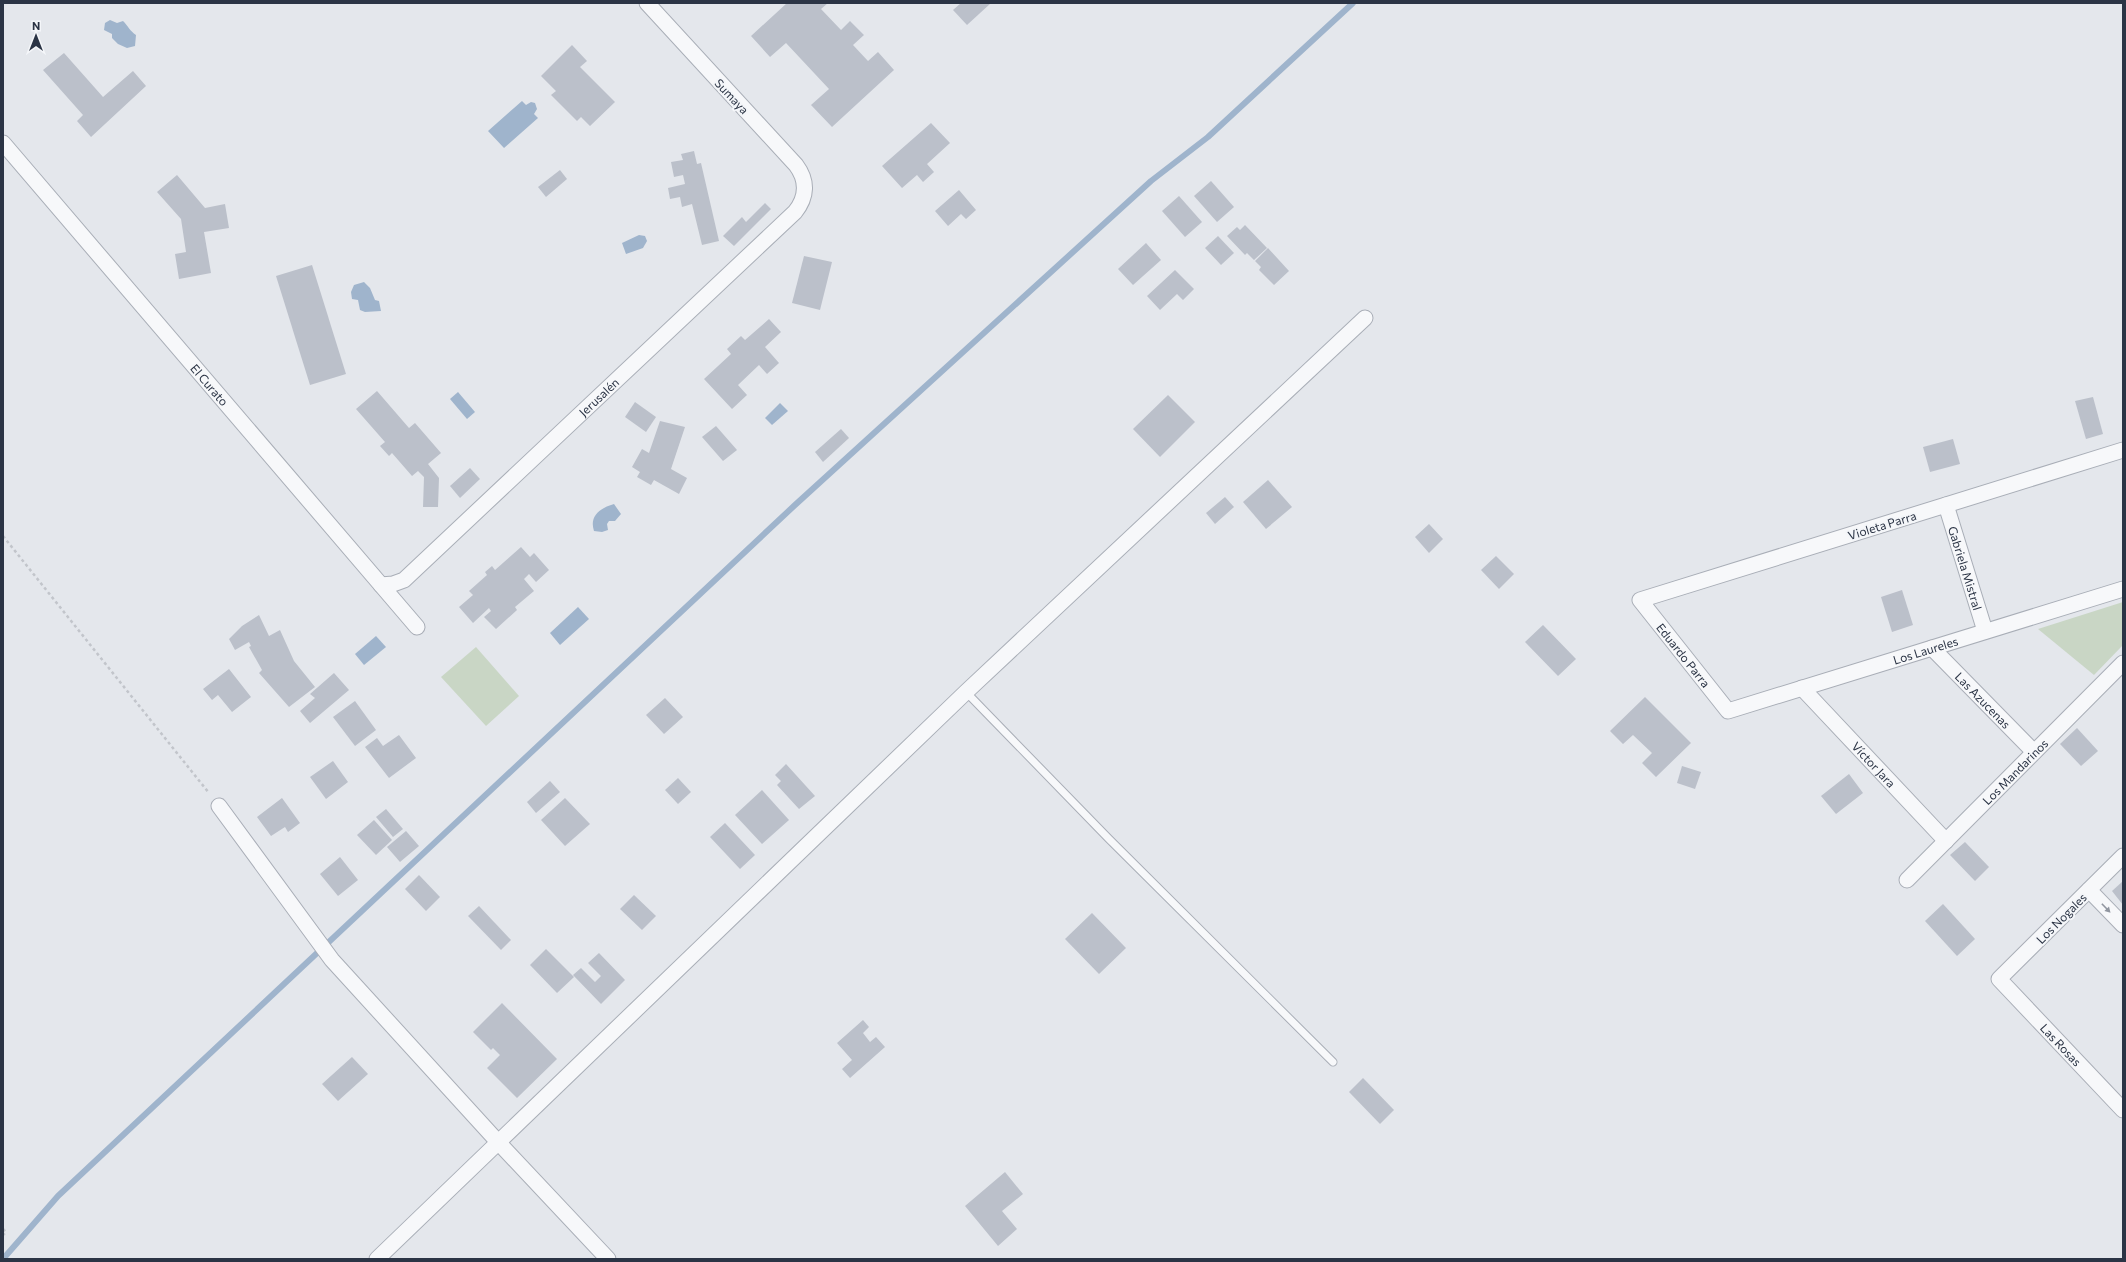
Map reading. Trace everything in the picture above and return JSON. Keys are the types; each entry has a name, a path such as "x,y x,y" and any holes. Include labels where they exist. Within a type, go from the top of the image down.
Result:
{"street":[{"name":"Sumaya","path":"647,3 796,165 804,179 805,194"},
{"name":"El Curato","path":"3,143 417,627"},
{"name":"Jerusalén","path":"382,585 393,584 404,580 795,212 805,194"},
{"path":"378,1259 966,692 1365,318"},
{"name":"Violeta Parra","path":"1640,600 2123,450"},
{"name":"Gabriela Mistral","path":"1946,505 1985,631"},
{"name":"Los Laureles","path":"1728,711 2123,589"},
{"name":"Eduardo Parra","path":"1640,600 1728,711"},
{"name":"Las Azucenas","path":"1932,648 2034,752"},
{"name":"Los Mandarinos","path":"1907,880 2123,663"},
{"name":"Víctor Jara","path":"1802,688 1946,841"},
{"path":"219,806 332,960 498,1142 608,1259"},
{"name":"Los Nogales","path":"1999,979 2123,856"},
{"path":"2089,890 2123,925"},
{"name":"Las Rosas","path":"1999,979 2123,1110"}],"lane":[{"path":"966,692 1109,839 1333,1062"}],"path":[{"path":"3,536 219,806"},
{"path":"3,1229 6,1232 3,1235"}],"green space":[{"path":"2123,602 2123,645 2094,675 2038,629"},
{"path":"476,647 519,696 486,726 441,677"}],"water":[{"path":"110,20 117,23 123,21 136,35 135,46 127,48 118,44 112,38 112,34 104,30 105,23"},
{"path":"522,101 526,105 531,102 535,103 537,109 534,114 538,118 504,148 488,131"},
{"path":"639,235 645,236 647,241 643,248 626,254 622,243"},
{"path":"364,282 370,288 375,300 379,301 381,311 365,312 360,310 358,300 352,299 351,292 354,285"},
{"path":"458,392 475,412 467,419 450,399"},
{"path":"780,403 788,411 772,425 765,418"},
{"path":"614,504 621,514 615,521 609,521 607,524 608,530 602,532 594,531 594,517 600,510"},
{"path":"578,607 589,619 560,645 550,633"},
{"path":"376,636 386,647 364,665 355,654"}],"building":[{"path":"787,3 828,3 821,9 841,30 850,21 864,35 853,45 868,61 878,52 894,70 832,127 811,105 829,89 786,43 770,57 751,36"},
{"path":"961,3 991,3 967,25 953,10"},
{"path":"572,45 587,61 580,67 615,102 590,126 581,117 577,121 551,95 556,91 541,76"},
{"path":"64,53 103,97 133,71 146,86 91,137 77,121 83,115 43,70"},
{"path":"931,123 950,143 927,164 934,172 923,182 917,175 902,188 882,166"},
{"path":"694,151 697,164 701,163 719,241 702,245 692,204 682,207 680,197 670,199 668,188 685,184 683,175 674,177 671,162 683,160 681,154"},
{"path":"560,170 567,179 546,197 538,187"},
{"path":"177,175 205,208 225,204 229,228 204,232 211,273 179,279 175,254 186,252 181,219 157,192"},
{"path":"1211,181 1234,207 1217,222 1194,196"},
{"path":"959,190 976,210 966,219 961,214 948,226 935,211"},
{"path":"1179,196 1202,222 1185,237 1162,211"},
{"path":"765,203 771,209 734,246 723,236 742,217 746,222"},
{"path":"1245,225 1267,248 1254,260 1247,253 1245,255 1227,236 1237,227 1240,230"},
{"path":"1218,236 1234,253 1221,265 1205,248"},
{"path":"1146,243 1161,260 1133,285 1118,269"},
{"path":"1268,248 1289,271 1274,285 1259,270 1261,267 1255,261"},
{"path":"804,256 832,262 820,310 792,303"},
{"path":"312,265 346,374 310,385 276,276"},
{"path":"1175,270 1194,289 1183,300 1177,294 1160,310 1147,296"},
{"path":"769,319 781,332 765,347 779,363 767,374 759,365 738,385 747,395 732,409 704,379 731,354 727,349 741,336 745,340"},
{"path":"377,391 409,428 415,423 441,453 428,464 439,478 438,507 423,507 424,477 418,471 412,476 392,453 389,456 380,446 385,442 356,409"},
{"path":"1168,395 1195,422 1160,457 1133,429"},
{"path":"2093,397 2103,434 2086,439 2075,401"},
{"path":"635,402 656,417 646,432 625,417"},
{"path":"660,421 685,427 671,469 687,478 679,494 654,480 651,485 637,477 640,472 632,467 642,449 649,453"},
{"path":"716,426 737,450 723,461 702,437"},
{"path":"841,429 849,438 823,462 815,452"},
{"path":"1953,439 1960,464 1930,472 1923,447"},
{"path":"470,468 480,479 460,498 450,486"},
{"path":"1268,480 1292,507 1266,529 1243,502"},
{"path":"1225,497 1234,507 1215,524 1206,513"},
{"path":"1429,524 1443,539 1429,553 1415,537"},
{"path":"521,547 530,557 534,553 549,570 536,582 529,574 524,579 534,591 515,607 517,610 496,629 484,617 491,611 489,608 473,623 459,607 473,595 469,591 487,575 485,572 492,566 495,570"},
{"path":"1496,556 1514,574 1499,589 1481,570"},
{"path":"1902,590 1913,625 1892,632 1881,597"},
{"path":"259,615 269,636 280,630 294,661 315,687 289,707 259,673 262,670 249,647 251,646 249,642 235,650 229,639 242,626"},
{"path":"1543,625 1576,659 1558,676 1525,642"},
{"path":"229,669 251,697 232,712 218,695 212,700 203,689"},
{"path":"334,673 349,690 310,723 300,711 315,698 310,694"},
{"path":"1645,697 1691,743 1656,777 1642,763 1652,753 1633,735 1623,744 1610,731"},
{"path":"665,698 683,717 664,734 646,715"},
{"path":"355,701 376,730 355,746 333,717"},
{"path":"2077,728 2098,751 2081,766 2060,744"},
{"path":"399,735 416,758 389,778 365,747 377,738 383,746"},
{"path":"333,761 348,782 326,799 310,777"},
{"path":"786,764 815,796 799,809 777,785 781,781 775,775"},
{"path":"1682,766 1701,772 1695,789 1677,783"},
{"path":"1849,774 1863,793 1836,814 1821,796"},
{"path":"678,778 691,792 678,804 665,790"},
{"path":"550,781 560,792 536,813 527,802"},
{"path":"762,790 789,820 762,844 735,815"},
{"path":"282,798 300,823 288,832 285,827 271,836 257,817"},
{"path":"565,798 590,824 565,846 541,820"},
{"path":"386,809 403,829 393,837 376,817"},
{"path":"374,820 392,840 376,855 357,835"},
{"path":"725,823 755,855 740,869 710,837"},
{"path":"406,831 419,846 400,862 387,847"},
{"path":"1965,842 1989,867 1975,881 1950,855"},
{"path":"340,857 358,880 338,896 320,874"},
{"path":"419,875 440,897 426,911 405,889"},
{"path":"2123,881 2123,905 2112,891"},
{"path":"634,895 656,916 642,930 620,909"},
{"path":"1943,904 1975,939 1957,956 1925,921"},
{"path":"479,906 511,940 501,950 468,916"},
{"path":"1092,913 1126,948 1099,974 1065,939"},
{"path":"546,949 574,977 557,993 530,965"},
{"path":"599,953 625,980 601,1004 573,975 581,968 595,982 601,976 588,963"},
{"path":"502,1003 557,1059 517,1098 487,1068 500,1055 493,1048 491,1050 473,1032"},
{"path":"863,1020 869,1027 863,1033 870,1042 876,1037 885,1047 850,1078 842,1069 852,1060 837,1043"},
{"path":"352,1057 368,1074 338,1101 322,1084"},
{"path":"1363,1078 1394,1110 1380,1124 1349,1092"},
{"path":"1005,1172 1023,1194 1002,1211 1017,1229 998,1246 965,1206"}],"waterway":[{"path":"3,1259 58,1196 795,505 1151,181 1208,137 1353,3"}]}
